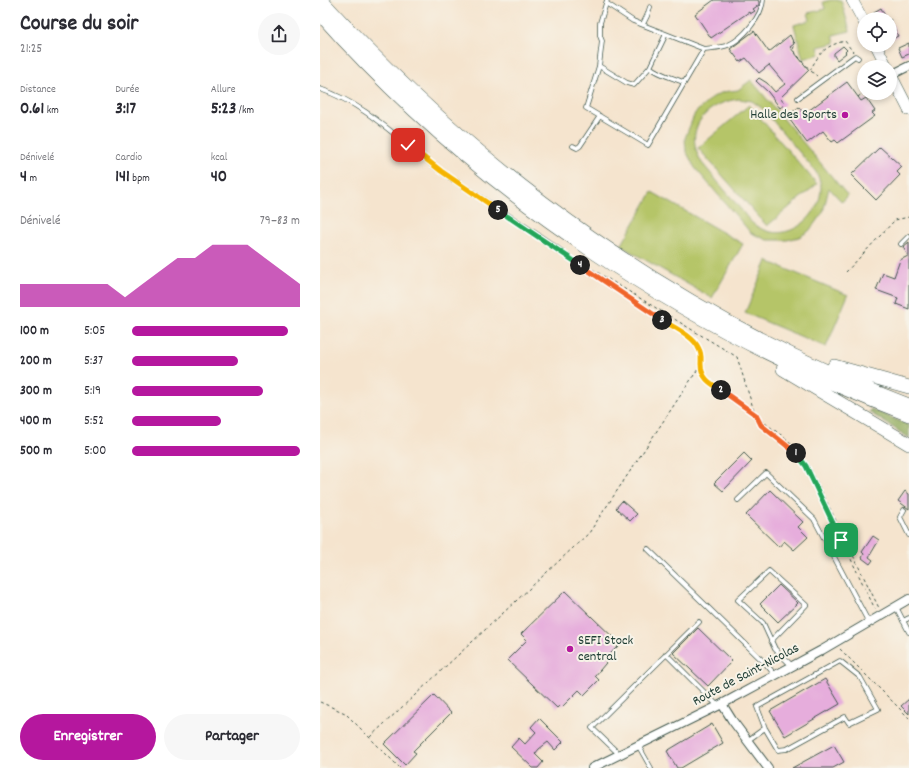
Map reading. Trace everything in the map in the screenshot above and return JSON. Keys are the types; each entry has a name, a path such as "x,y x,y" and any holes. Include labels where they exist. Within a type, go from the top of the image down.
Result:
{"highway":[{"path":"321,0 396,79 440,120 536,198 595,240 650,276 700,306 783,350 883,395 909,404"},
{"path":"320,14 351,48 434,128 524,202 587,248 639,281 726,331 828,382 909,415"},
{"path":"726,331 734,341 909,444"},
{"path":"783,350 798,352 837,367 909,387"}],"main road":[{"path":"852,0 859,12"},
{"path":"897,87 909,110"}],"street":[{"path":"897,70 909,66"},
{"name":"Route de Saint-Nicolas","path":"592,768 720,705 775,676 909,599"},
{"path":"720,705 768,768"}],"lane":[{"path":"704,48 648,145 586,108 599,66 602,41 600,36 600,23 606,1 633,21 704,48 728,45 753,26 763,6 763,0"},
{"path":"642,24 650,7"},
{"path":"599,66 630,85 634,85 650,67 666,34"},
{"path":"798,98 856,57"},
{"path":"650,67 658,73 669,75 683,82"},
{"path":"320,89 349,100 373,115 441,171 561,251"},
{"path":"573,146 577,148 580,146 600,116"},
{"path":"901,244 909,236"},
{"path":"738,500 766,473 814,519 869,623"},
{"path":"904,510 900,517 909,535"},
{"path":"648,549 766,664 775,676"},
{"path":"771,641 806,605 769,572 738,600 763,623 771,641 775,649 793,666"},
{"path":"896,607 909,632"},
{"path":"903,621 909,618"},
{"path":"620,754 592,728 698,622"},
{"path":"666,654 720,705"},
{"path":"840,661 860,677 878,709 849,723 845,717 787,749 778,750 765,728 757,707 840,661"},
{"path":"747,741 765,728"},
{"path":"638,745 652,768"}],"path":[{"path":"793,41 795,44 793,50 810,70 822,80"},
{"path":"810,70 824,50 831,44 845,41 856,57"},
{"path":"846,272 895,220 909,217"},
{"path":"561,251 598,278 693,340 699,348 702,373 706,380 756,415 788,440 808,464 874,599 884,614"},
{"path":"561,251 737,357 752,409 761,425 787,445 806,466 875,609"},
{"path":"370,737 589,534 701,365"},
{"path":"838,646 909,718"},
{"path":"320,702 346,713 400,768"}],"green space":[{"path":"841,0 850,31 833,35 835,43 818,47 820,54 803,59 794,25 810,20 808,13 825,9 823,2"},
{"path":"751,80 848,196 842,202 829,188 823,212 809,231 799,237 787,240 767,240 751,233 695,168 686,151 685,138 695,113 713,97 723,92 738,90","holes":["739,99 752,101 763,109 816,172 821,186 820,197 816,208 809,217 801,225 780,233 769,232 752,223 702,163 696,151 696,129 700,120 707,112 716,106"]},
{"path":"749,105 817,184 767,226 698,148"},
{"path":"652,192 743,244 712,298 621,246"},
{"path":"767,261 848,295 826,347 745,313"},
{"path":"871,409 909,425 909,438 869,412"}],"building":[{"path":"714,0 758,0 759,5 753,9 755,11 750,14 749,12 711,38 695,14"},
{"path":"881,8 883,12 874,12"},
{"path":"754,31 769,52 790,35 794,44 790,47 809,70 780,98 785,104 780,108 768,92 756,81 759,78 767,83 775,92 785,84 769,65 759,73 746,58 740,62 730,49"},
{"path":"909,43 909,54 902,57 898,48"},
{"path":"843,46 847,50 845,52 846,53 837,60 834,53"},
{"name":"Halle des Sports","path":"847,82 857,96 857,100 867,100 875,111 872,113 875,116 838,143 835,140 832,142 823,131 807,143 787,116 799,107 804,114"},
{"path":"880,147 902,167 897,172 900,175 876,200 851,175"},
{"path":"909,242 909,309 896,304 898,298 876,290 883,273 894,277 900,260 908,256 903,247"},
{"path":"744,453 752,461 723,491 714,483"},
{"path":"770,490 803,522 798,527 808,537 794,550 784,541 779,547 746,515"},
{"path":"905,491 909,494 909,509 898,501"},
{"path":"622,501 637,514 630,521 616,508"},
{"path":"873,536 879,540 869,557 873,560 870,564 862,558 864,554 862,552"},
{"path":"779,585 798,603 778,622 760,604"},
{"name":"SEFI Stock central","path":"565,591 620,644 608,656 610,658 595,676 599,680 584,695 579,690 563,706 561,704 557,708 507,660 527,640 521,634"},
{"path":"698,628 732,661 708,686 673,653"},
{"path":"825,679 840,704 785,736 770,711"},
{"path":"434,695 451,713 413,751 416,753 405,765 384,744"},
{"path":"909,699 909,714 901,706"},
{"path":"539,718 563,742 555,750 548,742 539,749 535,754 543,762 538,768 533,768 511,747 519,738 525,744 536,732 531,727"},
{"path":"712,724 723,743 681,768 677,768 667,751"},
{"path":"834,745 844,762 833,768 792,768"}],"place":[{"name":"Halle des Sports","path":"845,115"},
{"name":"SEFI Stock central","path":"570,649"}],"route":[{"path":"408,145 478,197 693,340 699,348 702,373 706,380 756,415 761,425 787,445 806,466 841,540"}]}
